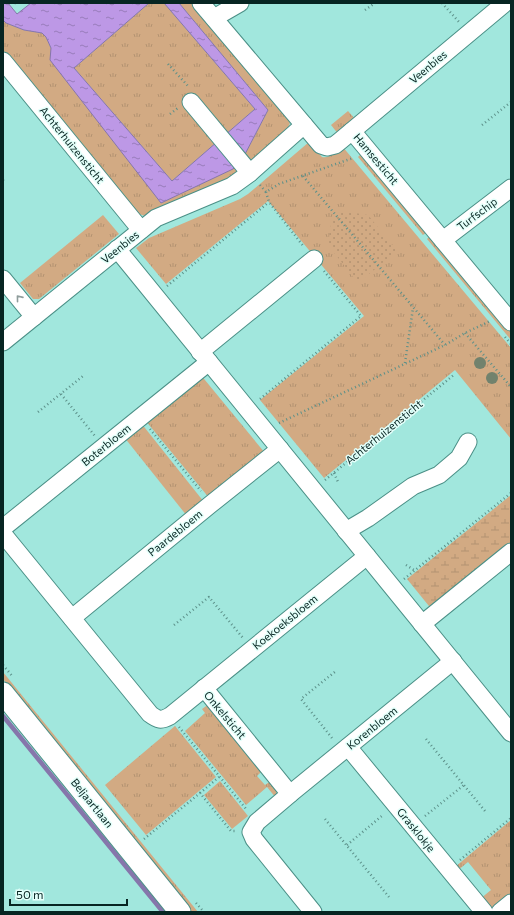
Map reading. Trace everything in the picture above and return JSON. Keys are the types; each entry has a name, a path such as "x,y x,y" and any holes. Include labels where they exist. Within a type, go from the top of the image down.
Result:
{"street":[{"name":"Hamsesticht","path":"201,3 322,145 327,147 336,145 352,131 511,322"},
{"path":"214,18 240,3"},
{"name":"Veenbies","path":"352,131 505,3"},
{"name":"Achterhuizensticht","path":"3,61 141,230"},
{"path":"191,102 246,168"},
{"name":"Veenbies","path":"6,333 34,317 156,218 232,186 246,168 304,125"},
{"name":"Turfschip","path":"443,240 511,188"},
{"path":"117,249 511,733"},
{"path":"204,357 314,259"},
{"path":"3,279 34,317"},
{"name":"Boterbloem","path":"3,528 140,417 204,357"},
{"path":"346,531 368,518 412,486 439,475 459,458 468,442"},
{"name":"Paardebloem","path":"72,618 280,449"},
{"path":"3,534 150,714 163,720 170,716"},
{"path":"422,624 511,552"},
{"name":"Koekoeksbloem","path":"204,688 367,556"},
{"name":"Korenbloem","path":"290,794 346,750 453,661"},
{"name":"Onkelsticht","path":"170,716 204,688 290,794"},
{"name":"Beljaartlaan","path":"3,693 180,912"},
{"name":"Grasklokje","path":"346,750 396,805 484,912"},
{"path":"290,794 254,827 254,839 313,912"},
{"path":"500,912 511,903"}],"path":[{"path":"365,10 375,3"},
{"path":"442,3 468,33"},
{"path":"482,126 511,102"},
{"path":"266,192 279,184 355,158 366,148"},
{"path":"155,296 269,202 266,192 246,168"},
{"path":"303,176 444,345"},
{"path":"405,363 413,307"},
{"path":"247,409 361,316"},
{"path":"266,433 278,424 487,323"},
{"path":"467,332 511,387"},
{"name":"Achterhuizensticht","path":"312,489 334,473 455,374"},
{"path":"38,412 83,376"},
{"path":"60,394 104,447"},
{"path":"140,417 211,504"},
{"path":"334,473 338,482"},
{"path":"394,589 414,570 511,493"},
{"path":"406,565 414,570"},
{"path":"174,625 209,597 252,649"},
{"path":"336,671 301,700 346,750"},
{"path":"170,716 219,777 254,827 231,831 200,793"},
{"path":"426,739 485,811"},
{"path":"144,839 219,777"},
{"path":"413,826 464,785"},
{"path":"346,845 396,805"},
{"path":"449,870 511,818"},
{"path":"325,819 389,897"}],"green space":[{"path":"149,3 164,3 255,109 172,181 74,68"},
{"path":"179,3 193,3 286,115 290,123 286,132 252,162 243,158 268,110"},
{"path":"3,20 6,23 24,30 42,33 46,37 51,48 161,203 237,165 240,172 234,177 145,216 136,213 3,50"},
{"path":"348,111 356,120 339,135 331,125"},
{"path":"309,142 322,157 330,156 342,146 511,348 511,439 455,370 324,478 260,400 364,316 268,201 166,284 136,248 149,238 240,199 248,194"},
{"path":"362,153 428,231 423,235 358,157"},
{"path":"341,211 368,215 397,251 358,283 328,245 332,218"},
{"path":"103,215 119,234 39,299 33,299 20,283"},
{"path":"431,235 511,331 511,340 427,239"},
{"path":"200,374 265,453 210,499 145,420"},
{"path":"141,423 204,502 187,516 124,437"},
{"path":"511,495 511,547 433,611 407,579"},
{"path":"3,672 198,912 191,912 3,679"},
{"path":"209,704 263,770 257,776 265,785 272,780 277,787 276,798 267,787 246,805 185,731 205,713 202,709"},
{"path":"175,726 216,777 146,835 105,785"},
{"path":"220,781 248,816 232,829 204,795"},
{"path":"511,820 511,896 493,907 487,907 480,899 491,890 468,862 457,871 455,867"}],"water":[{"path":"3,3 8,3 17,14 31,3 149,3 74,68 172,181 255,109 164,3 179,3 268,110 243,158 233,169 161,203 50,60 51,48 46,37 42,33 24,30 6,23 3,20"}],"waterway":[{"path":"3,716 163,912"}]}
